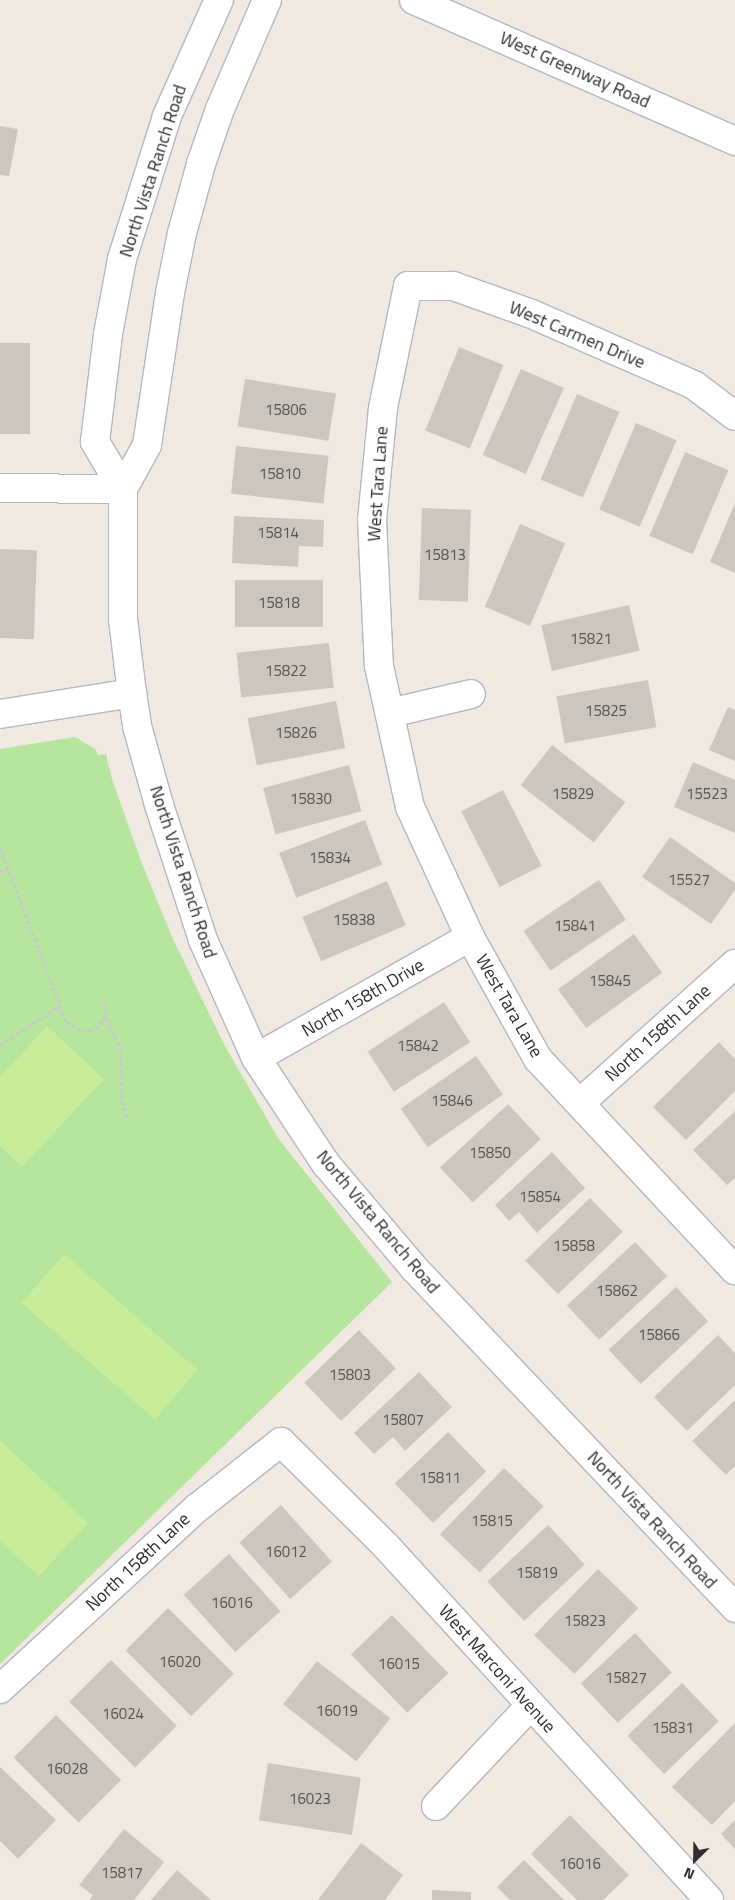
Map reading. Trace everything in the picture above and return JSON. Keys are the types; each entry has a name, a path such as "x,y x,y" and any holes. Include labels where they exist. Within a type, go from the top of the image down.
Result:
{"street":[{"name":"North Vista Ranch Road","path":"123,489 95,442 108,334 122,259 167,116 219,0"},
{"name":"North Vista Ranch Road","path":"267,0 220,109 201,164 175,268 147,445 123,489 123,620 132,693 157,796 203,940 256,1058 326,1164 368,1217 735,1608"},
{"name":"West Greenway Road","path":"414,0 735,141"},
{"name":"West Carmen Drive","path":"408,286 454,286 529,313 694,385 735,416"},
{"name":"West Tara Lane","path":"408,286 383,408 372,520 380,666 410,807 470,937 538,1059 581,1102 735,1270"},
{"path":"0,488 123,489"},
{"path":"0,714 132,693"},
{"path":"390,713 471,694"},
{"name":"North 158th Drive","path":"256,1058 470,937"},
{"name":"North 158th Lane","path":"581,1102 735,964"},
{"name":"North 158th Lane","path":"0,1689 197,1508 280,1442"},
{"name":"West Marconi Avenue","path":"280,1442 386,1546 709,1900"},
{"path":"436,1806 530,1706"}],"path":[{"path":"0,847 66,1022 77,1030 95,1029 106,1018"},
{"path":"0,872 8,869"},
{"path":"102,1002 106,1018 121,1049 122,1101 128,1119"},
{"path":"0,1045 60,1006"}],"green space":[{"path":"75,737 95,749 98,755 106,754 112,779 142,864 173,939 225,1046 278,1138 392,1282 0,1664 0,749"},
{"path":"47,1026 104,1079 22,1167 0,1146 0,1077"},
{"path":"64,1254 198,1370 155,1419 21,1303"},
{"path":"0,1440 88,1523 39,1576 0,1541"}],"building":[{"path":"0,126 18,129 9,176 0,175"},
{"path":"0,343 30,343 30,434 0,434"},
{"path":"459,347 504,365 470,448 425,430"},
{"path":"521,369 564,388 526,474 483,455"},
{"path":"245,379 336,393 328,441 237,426"},
{"path":"577,394 619,412 583,498 541,480"},
{"path":"636,423 677,440 640,527 599,510"},
{"path":"236,446 328,456 323,503 231,494"},
{"path":"685,452 728,470 693,554 649,536"},
{"path":"735,503 735,573 710,562"},
{"path":"422,508 471,510 468,602 419,600"},
{"path":"234,516 324,520 323,547 299,546 298,567 232,563"},
{"path":"520,524 565,543 530,626 485,607"},
{"path":"0,549 37,550 34,639 0,638"},
{"path":"235,580 323,580 323,627 235,627"},
{"path":"629,605 640,651 552,671 541,625"},
{"path":"329,643 334,688 241,697 237,653"},
{"path":"648,680 656,727 565,743 556,696"},
{"path":"336,701 345,748 257,765 248,718"},
{"path":"728,707 735,710 735,761 709,750"},
{"path":"552,745 625,802 594,842 521,785"},
{"path":"693,762 735,780 735,833 674,807"},
{"path":"349,765 361,811 275,834 263,788"},
{"path":"503,790 542,866 500,887 461,811"},
{"path":"365,820 382,865 296,898 279,853"},
{"path":"670,837 735,883 735,890 711,924 642,877"},
{"path":"599,880 626,920 550,971 524,931"},
{"path":"387,881 406,925 321,961 302,917"},
{"path":"634,934 662,973 586,1028 558,989"},
{"path":"444,1002 470,1042 394,1092 368,1052"},
{"path":"719,1042 735,1059 735,1091 686,1140 653,1107"},
{"path":"476,1056 503,1095 428,1147 401,1109"},
{"path":"508,1104 541,1139 473,1203 440,1167"},
{"path":"735,1111 735,1178 727,1185 693,1150"},
{"path":"552,1152 585,1188 537,1233 519,1212 509,1221 495,1205"},
{"path":"590,1198 623,1232 558,1294 525,1261"},
{"path":"635,1242 667,1276 599,1340 567,1305"},
{"path":"676,1287 708,1321 641,1384 609,1350"},
{"path":"359,1330 396,1368 341,1421 304,1383"},
{"path":"718,1335 735,1353 735,1385 687,1431 654,1397"},
{"path":"419,1372 452,1407 405,1451 393,1437 374,1454 354,1433"},
{"path":"735,1400 735,1466 726,1475 692,1441"},
{"path":"448,1432 486,1472 433,1523 395,1483"},
{"path":"504,1468 544,1506 480,1572 440,1534"},
{"path":"281,1505 332,1561 290,1599 239,1542"},
{"path":"548,1525 585,1564 524,1621 487,1582"},
{"path":"229,1554 281,1611 235,1652 184,1595"},
{"path":"598,1569 638,1608 574,1674 534,1635"},
{"path":"168,1608 234,1674 191,1716 126,1650"},
{"path":"392,1615 448,1673 407,1713 351,1655"},
{"path":"635,1633 672,1672 618,1723 581,1683"},
{"path":"111,1660 177,1726 135,1767 69,1702"},
{"path":"317,1661 390,1718 356,1762 283,1704"},
{"path":"682,1683 719,1721 664,1774 627,1736"},
{"path":"56,1715 121,1780 79,1822 14,1757"},
{"path":"735,1723 735,1801 712,1825 672,1787"},
{"path":"268,1763 361,1778 352,1835 259,1820"},
{"path":"0,1767 56,1820 18,1859 0,1841"},
{"path":"570,1815 629,1875 603,1900 577,1900 531,1854"},
{"path":"735,1820 735,1849 721,1834"},
{"path":"124,1829 164,1862 134,1900 89,1900 93,1895 79,1885"},
{"path":"361,1843 403,1875 385,1900 318,1900"},
{"path":"524,1860 564,1900 510,1900 497,1887"},
{"path":"177,1870 211,1900 151,1900"},
{"path":"432,1890 471,1892 471,1900 432,1900"}]}
